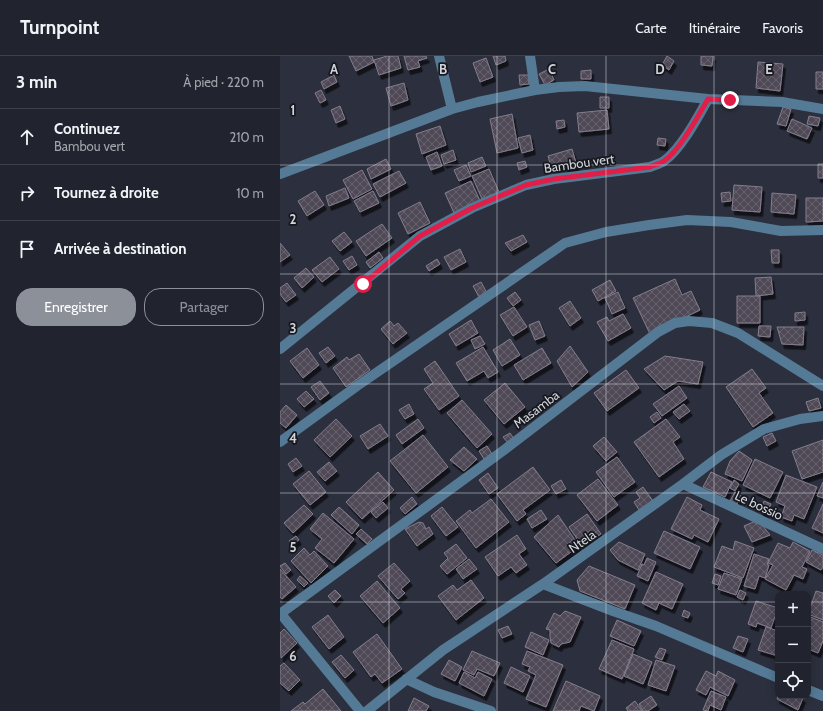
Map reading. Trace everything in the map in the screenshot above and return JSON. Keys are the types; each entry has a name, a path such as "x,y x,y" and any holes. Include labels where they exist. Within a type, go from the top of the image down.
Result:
{"street":[{"path":"439,56 452,109"},
{"path":"530,56 535,90"},
{"path":"280,174 452,109 535,90 559,87 585,86 708,99 782,102 823,109"},
{"name":"Bambou vert","path":"280,349 403,252 420,236 472,208 526,185 554,179 650,167 664,161 679,145 708,99"},
{"path":"280,442 357,386 565,243 606,232 687,220 731,222 755,228 781,231 823,230"},
{"name":"Masamba","path":"280,614 504,450 658,332 675,323 689,321 712,323 738,333 823,386"},
{"name":"Ntela","path":"367,711 443,650 543,584 721,455 764,429 800,419 823,416"},
{"name":"Le bossio","path":"683,484 823,549"},
{"path":"543,584 656,626 775,677"},
{"path":"280,614 360,711"},
{"path":"406,679 434,692 491,711"},
{"path":"811,691 823,696"}],"building":[{"path":"349,56 372,56 374,62 356,71"},
{"path":"387,56 398,56 401,68 379,75 374,60"},
{"path":"404,56 426,56 427,58 418,61 420,67 408,70"},
{"path":"493,56 505,56 506,61 496,65"},
{"path":"667,56 674,61 669,70 662,65"},
{"path":"701,56 713,56 712,66 701,65"},
{"path":"486,58 493,77 480,82 473,63"},
{"path":"758,62 783,64 780,91 756,88"},
{"path":"549,69 554,80 545,85 539,74"},
{"path":"591,70 591,79 581,79 581,71"},
{"path":"816,72 823,72 823,89 816,89"},
{"path":"334,75 337,82 324,89 321,82"},
{"path":"519,75 528,75 529,84 520,85"},
{"path":"404,83 408,100 391,106 386,88"},
{"path":"321,90 326,100 320,103 315,93"},
{"path":"600,97 609,97 609,108 600,108"},
{"path":"340,106 345,119 336,123 331,110"},
{"path":"783,107 791,109 786,126 777,124"},
{"path":"607,110 609,129 579,132 577,113"},
{"path":"512,114 518,148 497,153 490,119"},
{"path":"809,116 820,118 818,126 807,124"},
{"path":"792,119 812,128 807,139 787,131"},
{"path":"564,120 565,127 557,129 556,121"},
{"path":"440,126 446,145 422,154 416,134"},
{"path":"530,135 533,150 522,153 518,138"},
{"path":"658,138 666,139 665,146 657,145"},
{"path":"572,149 577,166 566,170 564,163 551,167 548,156"},
{"path":"453,150 456,160 444,164 441,155"},
{"path":"437,152 442,166 431,170 426,157"},
{"path":"482,157 486,166 471,172 468,163"},
{"path":"386,159 391,169 371,179 367,169"},
{"path":"525,161 527,167 519,170 517,163"},
{"path":"818,164 823,164 823,178 818,178"},
{"path":"466,165 471,176 459,181 454,170"},
{"path":"489,169 499,192 482,199 472,176"},
{"path":"362,170 372,189 353,199 343,180"},
{"path":"399,171 406,183 380,197 373,184"},
{"path":"471,181 480,201 454,213 445,193"},
{"path":"734,185 762,187 760,212 732,210"},
{"path":"345,188 349,198 329,206 326,196"},
{"path":"315,191 324,205 307,216 298,201"},
{"path":"373,191 379,203 360,212 354,201"},
{"path":"730,192 731,201 722,202 721,193"},
{"path":"772,193 796,195 794,214 771,212"},
{"path":"806,198 823,198 823,221 806,222"},
{"path":"420,202 430,223 408,234 398,213"},
{"path":"382,224 392,238 366,256 356,241"},
{"path":"344,232 352,242 340,251 332,241"},
{"path":"523,235 527,242 511,251 505,243"},
{"path":"280,243 290,255 280,262"},
{"path":"460,249 466,262 451,270 444,257"},
{"path":"771,250 779,250 779,263 772,263"},
{"path":"379,252 383,258 370,268 366,262"},
{"path":"352,256 357,265 349,270 343,261"},
{"path":"330,257 339,269 322,282 312,270"},
{"path":"437,259 440,264 429,271 426,266"},
{"path":"306,268 314,277 302,288 294,278"},
{"path":"771,277 773,294 756,296 755,278"},
{"path":"675,279 682,295 691,291 700,310 650,334 633,298"},
{"path":"610,280 616,291 598,301 592,290"},
{"path":"481,282 487,293 479,297 473,286"},
{"path":"287,283 296,295 286,302 280,294 280,288"},
{"path":"515,292 521,300 513,306 507,298"},
{"path":"618,292 625,308 612,314 605,298"},
{"path":"737,296 760,296 760,323 737,323"},
{"path":"570,301 581,318 570,326 559,308"},
{"path":"514,307 527,327 513,336 500,315"},
{"path":"805,312 805,320 795,321 795,313"},
{"path":"623,314 631,328 608,341 597,322 607,317 609,321"},
{"path":"471,320 478,333 456,346 449,334"},
{"path":"390,321 394,326 398,323 407,333 393,344 381,329"},
{"path":"539,321 545,336 535,340 529,325"},
{"path":"759,326 771,326 770,337 758,336"},
{"path":"777,327 804,327 803,345 782,344"},
{"path":"480,336 485,344 475,349 471,340"},
{"path":"510,339 520,355 502,366 493,350"},
{"path":"570,346 588,372 572,387 557,361"},
{"path":"328,347 335,356 326,363 319,353"},
{"path":"483,347 498,372 488,378 484,371 467,381 456,363"},
{"path":"307,348 319,365 303,378 290,361"},
{"path":"542,348 551,363 523,380 514,365"},
{"path":"359,354 370,370 346,387 333,368 347,357 349,360"},
{"path":"665,356 703,362 698,384 678,381 664,390 644,369"},
{"path":"435,361 459,396 439,410 424,389 433,383 424,369"},
{"path":"752,369 766,388 759,393 773,413 753,427 726,387"},
{"path":"626,370 639,388 607,411 594,393"},
{"path":"320,381 329,393 320,400 311,387"},
{"path":"505,383 525,407 504,424 484,400"},
{"path":"679,386 687,398 662,416 653,404"},
{"path":"306,391 314,399 304,407 297,399"},
{"path":"818,398 821,408 809,411 806,402"},
{"path":"462,400 492,434 477,448 447,413"},
{"path":"409,404 414,414 405,419 399,410"},
{"path":"684,404 690,411 679,419 673,412"},
{"path":"286,405 297,415 286,428 280,423 280,412"},
{"path":"657,412 661,418 654,423 650,417"},
{"path":"336,419 352,436 330,457 314,440"},
{"path":"418,419 424,428 402,444 396,435"},
{"path":"666,419 680,437 673,442 684,459 659,477 634,442"},
{"path":"380,424 388,436 368,449 360,436"},
{"path":"510,433 514,439 508,443 503,437"},
{"path":"772,433 776,441 767,446 763,437"},
{"path":"423,435 448,467 416,493 390,461"},
{"path":"604,437 617,452 606,461 593,446"},
{"path":"823,440 823,472 802,479 792,451"},
{"path":"487,446 492,454 484,459 479,451"},
{"path":"464,447 477,459 464,471 450,460"},
{"path":"739,451 752,460 742,481 725,474 730,461"},
{"path":"617,457 635,482 614,497 596,472"},
{"path":"296,458 302,466 293,472 288,464"},
{"path":"755,459 783,472 770,498 743,485"},
{"path":"329,462 337,471 325,481 317,472"},
{"path":"533,467 550,490 523,510 526,514 517,521 497,494"},
{"path":"309,471 326,492 310,505 293,484"},
{"path":"378,472 394,490 362,519 346,502"},
{"path":"711,472 732,482 725,497 703,487"},
{"path":"488,473 498,488 489,494 479,480"},
{"path":"786,475 817,487 804,519 794,515 792,521 781,517 785,506 776,502"},
{"path":"598,479 618,505 597,521 577,495"},
{"path":"561,480 566,489 556,494 551,486"},
{"path":"734,480 739,484 735,491 730,488"},
{"path":"823,482 823,498 817,496"},
{"path":"643,487 653,501 639,510 634,502 640,498 636,492"},
{"path":"735,492 741,496 737,504 730,501"},
{"path":"412,497 417,504 405,514 400,508"},
{"path":"687,497 702,505 700,510 719,519 708,542 694,535 692,539 671,529"},
{"path":"491,499 509,522 476,548 456,521 470,510 472,513"},
{"path":"764,501 771,504 766,514 760,511"},
{"path":"383,502 388,508 376,518 371,512"},
{"path":"823,504 823,533 812,528"},
{"path":"304,505 313,514 293,533 284,523"},
{"path":"339,507 359,525 352,534 331,515"},
{"path":"442,507 458,527 446,536 431,516"},
{"path":"541,510 547,519 532,528 527,519"},
{"path":"323,513 354,539 334,563 315,548 322,539 310,529"},
{"path":"587,514 601,534 582,546 569,527"},
{"path":"558,515 579,546 556,563 534,537"},
{"path":"758,520 770,535 752,542 744,526"},
{"path":"419,522 423,523 426,529 429,527 433,534 417,546 405,529"},
{"path":"361,529 372,539 367,544 356,534"},
{"path":"664,531 700,547 690,569 654,553"},
{"path":"517,535 526,549 519,554 527,565 516,573 511,567 498,576 485,557"},
{"path":"296,536 299,540 292,545 289,541"},
{"path":"735,541 754,548 743,578 714,567 722,546 733,550"},
{"path":"619,542 645,554 638,570 618,560 610,550"},
{"path":"793,542 810,551 802,567 807,569 803,579 794,575 786,590 765,579 773,565 768,563 778,543 790,548"},
{"path":"456,544 467,558 447,574 440,566 448,558 444,553"},
{"path":"304,548 310,555 314,551 328,566 311,583 291,561"},
{"path":"812,550 823,555 823,567 821,570 806,562"},
{"path":"754,554 769,559 767,565 769,565 765,578 759,576 755,589 744,586"},
{"path":"647,558 656,562 648,581 637,576 642,564 644,565"},
{"path":"469,559 477,569 463,579 456,569"},
{"path":"285,563 291,570 286,574 280,566"},
{"path":"394,563 410,581 401,589 405,593 398,599 378,576"},
{"path":"589,566 635,585 625,609 580,591 577,580"},
{"path":"280,569 296,587 282,599 280,597"},
{"path":"656,572 683,584 672,609 659,603 656,610 642,603"},
{"path":"724,573 742,579 736,595 718,589"},
{"path":"715,574 721,576 718,585 712,583"},
{"path":"300,576 308,583 304,587 297,580"},
{"path":"471,580 484,598 456,620 438,596 453,585 457,590"},
{"path":"377,581 400,608 383,623 360,596"},
{"path":"335,590 341,596 334,603 328,596"},
{"path":"740,590 746,593 743,600 737,597"},
{"path":"816,591 823,593 823,620 811,615 811,605"},
{"path":"756,601 775,607 775,617 771,628 757,623 756,627 748,624"},
{"path":"684,610 690,613 688,618 682,616"},
{"path":"565,611 581,617 570,642 561,644 559,647 551,643 550,630 546,629 554,613 560,616"},
{"path":"328,615 344,637 329,649 312,627"},
{"path":"811,617 823,622 823,641 818,653 811,650"},
{"path":"617,620 641,631 634,646 610,636"},
{"path":"508,626 512,634 502,638 498,630"},
{"path":"766,627 775,630 775,655 758,650"},
{"path":"284,629 297,643 281,658 280,633"},
{"path":"531,632 549,640 543,655 525,647"},
{"path":"377,634 402,669 382,683 375,674 371,677 353,652"},
{"path":"738,636 748,639 743,652 733,648"},
{"path":"612,640 634,649 622,679 599,669"},
{"path":"660,648 666,650 662,660 655,657"},
{"path":"472,651 500,663 494,676 477,669 474,675 463,670"},
{"path":"527,651 563,665 546,707 526,699 536,675 528,671 530,667 522,664"},
{"path":"633,654 652,662 643,684 624,676"},
{"path":"341,655 354,670 345,678 332,662"},
{"path":"449,660 462,667 455,681 441,674"},
{"path":"656,660 675,666 666,691 648,685"},
{"path":"284,663 300,680 289,691 280,683 280,666"},
{"path":"511,667 530,676 523,692 504,683"},
{"path":"706,671 716,676 718,671 735,680 728,696 710,687 706,695 696,690"},
{"path":"464,672 475,678 478,672 492,679 484,696 459,683"},
{"path":"566,681 600,696 594,711 581,706 579,711 553,711"},
{"path":"323,689 341,711 291,711 303,702 305,704"},
{"path":"711,691 726,697 721,710 710,705 708,711 703,710"},
{"path":"651,696 657,705 648,711 643,711 639,704"},
{"path":"414,698 429,706 426,711 408,711"},
{"path":"777,699 803,699 798,710"},
{"path":"635,701 642,711 628,711 626,708"}],"route":[{"path":"363,284 403,252 420,236 472,208 526,185 554,179 650,167 664,161 675,150 694,123 708,99 730,100"}]}
